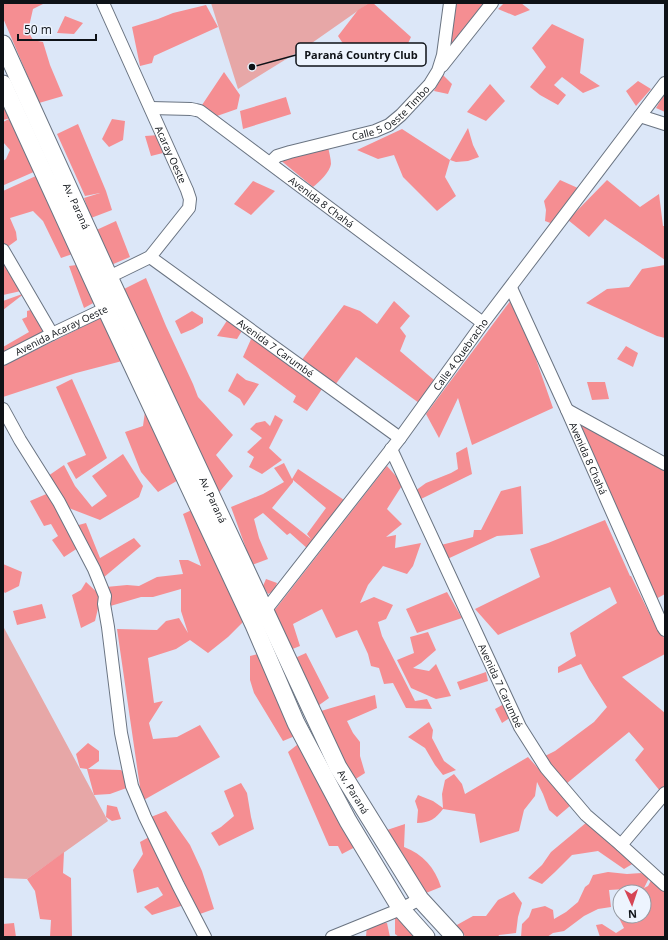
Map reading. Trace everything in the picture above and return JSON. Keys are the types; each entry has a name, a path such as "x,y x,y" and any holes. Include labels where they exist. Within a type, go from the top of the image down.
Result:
{"street":[{"name":"Acaray Oeste","path":"103,3 187,190 190,204 189,208 150,258 109,277"},
{"name":"Calle 5 Oeste Timbo","path":"270,164 276,157 285,153 375,131 389,125 401,115 430,84 438,71 443,55 450,3"},
{"path":"438,71 492,3"},
{"name":"Av. Paraná","path":"3,44 109,277 113,305 296,723 348,821 401,908 426,937"},
{"name":"Calle 4 Quebracho","path":"254,625 400,438 483,323 665,83"},
{"name":"Av. Paraná","path":"3,84 265,611 338,767 420,899 455,937"},
{"name":"Avenida 8 Chahá","path":"151,108 191,109 200,111 483,323"},
{"path":"640,116 665,124"},
{"path":"3,250 52,334"},
{"name":"Avenida 7 Carumbé","path":"150,258 400,438"},
{"name":"Avenida 8 Chahá","path":"511,288 665,630"},
{"name":"Avenida Acaray Oeste","path":"3,359 113,305"},
{"path":"3,409 58,502 94,569 105,596 104,604 121,733 132,786 145,817 205,937"},
{"path":"567,410 665,464"},
{"name":"Avenida 7 Carumbé","path":"391,449 520,727 546,768 586,816 665,885"},
{"path":"621,845 665,793"},
{"path":"332,937 420,899"}],"shaded area":[{"path":"3,3 45,3 33,9 28,31 33,40 43,42 50,65 63,96 39,103 3,18"},
{"path":"211,3 369,3 309,45 238,89"},
{"path":"369,3 373,3 411,37 402,56 388,49 382,57 363,51 354,60 338,36 358,10"},
{"path":"454,3 489,3 450,54"},
{"path":"504,3 521,3 530,10 515,16 498,9"},
{"path":"206,5 218,27 154,56 152,63 140,66 132,27 173,13"},
{"path":"65,16 83,23 74,34 57,33"},
{"path":"552,24 584,39 580,73 600,86 583,93 562,77 554,85 566,95 558,105 540,95 530,87 546,67 532,48"},
{"path":"224,72 240,95 237,109 217,116 200,108"},
{"path":"443,75 452,84 448,94 434,91"},
{"path":"638,81 651,89 636,106 626,91"},
{"path":"490,84 505,101 486,121 467,112"},
{"path":"665,93 665,112 656,108"},
{"path":"3,96 36,171 4,185 3,161 6,159 10,150 3,142 3,122 11,118 3,120"},
{"path":"286,97 291,114 243,129 240,111"},
{"path":"112,119 125,121 123,140 109,147 102,139"},
{"path":"78,124 106,191 112,210 91,218 84,198 100,193 85,196 57,134"},
{"path":"468,128 473,145 479,157 468,161 456,162 450,160"},
{"path":"402,129 450,160 445,177 456,196 437,211 403,177 394,155 378,159 357,150"},
{"path":"159,135 163,153 151,156 145,136"},
{"path":"328,147 331,162 329,170 313,187 279,159"},
{"path":"38,175 78,252 61,258 43,221 33,211 10,218 16,232 17,240 6,248 3,242 3,191"},
{"path":"560,180 580,189 553,224 545,221 546,210 544,201"},
{"path":"607,180 640,207 659,194 663,226 665,226 665,260 605,219 589,237 568,220"},
{"path":"253,181 275,191 251,215 234,204"},
{"path":"116,221 130,257 111,265 92,232"},
{"path":"3,260 21,291 3,295"},
{"path":"84,264 97,301 84,308 69,266"},
{"path":"665,265 665,338 657,336 586,303 607,289 629,287 642,269"},
{"path":"146,278 198,397 233,435 216,455 233,476 216,496 124,289"},
{"path":"25,293 3,310 3,301"},
{"path":"514,296 553,408 472,445 458,398 439,438 426,414"},
{"path":"394,301 410,316 400,328 406,336 400,351 434,380 419,403 356,357 332,389 301,361 344,305 360,311 377,324"},
{"path":"123,307 126,360 76,373 3,397 3,366"},
{"path":"34,309 47,334 3,356 3,347 29,332 22,319 27,317 27,311"},
{"path":"192,311 203,318 203,323 181,334 175,321"},
{"path":"228,319 243,329 237,339 217,336"},
{"path":"252,337 322,389 307,411 293,402 296,396 243,357"},
{"path":"626,346 638,353 633,367 617,359"},
{"path":"237,373 246,380 259,384 244,406 240,399 228,391"},
{"path":"72,379 107,458 76,479 67,463 86,455 56,387"},
{"path":"587,382 605,382 609,399 592,400"},
{"path":"147,397 180,479 158,492 141,472 125,432 143,426"},
{"path":"275,415 283,420 269,448 282,460 262,474 249,467 254,457 247,452 262,438 250,429 256,423 265,421 270,426"},
{"path":"574,420 665,471 665,594 654,600"},
{"path":"467,447 472,474 421,499 415,491 426,483 458,469 456,453"},
{"path":"123,454 143,486 139,497 100,520 61,505 48,476 64,465 75,486 92,507 107,496 92,476"},
{"path":"284,463 292,479 298,469 347,502 308,549 290,533 287,535 263,513 254,519 259,538 268,559 252,565 231,507 263,494 284,482 274,468","holes":["293,480 326,508 307,534 311,539 272,508"]},
{"path":"387,466 403,484 387,509 402,524 386,537 396,535 395,548 421,543 413,566 407,574 383,566 368,585 360,603 374,597 393,605 386,619 378,622 382,636 415,701 427,699 432,709 406,708 393,683 384,684 379,668 371,666 368,654 357,630 336,638 322,609 293,624 300,646 290,650 274,611"},
{"path":"521,486 523,534 497,536 443,561 441,545 473,537 474,530 481,530 501,491"},
{"path":"51,492 81,546 64,557 52,540 58,536 51,524 44,526 30,501"},
{"path":"194,509 241,600 243,622 228,637 208,653 190,640 176,649 148,658 154,703 163,701 149,723 153,739 177,737 200,725 220,757 142,801 117,629 157,630 166,621 179,618 188,633 181,611 181,589 153,597 141,597 107,607 106,587 127,585 139,586 157,577 183,574 179,560 188,560 201,566 183,514"},
{"path":"605,520 630,576 656,627 665,639 665,654 622,677 665,713 665,786 660,791 635,760 644,749 629,732 566,784 539,759 555,751 594,722 607,707 581,664 558,673 558,667 576,656 570,633 617,603 610,587 498,635 475,609 540,577 530,549"},
{"path":"86,523 100,558 134,538 141,546 103,578 75,526"},
{"path":"3,564 22,572 19,586 5,593 3,591"},
{"path":"266,579 277,583 274,591 268,594 263,586"},
{"path":"86,582 101,596 95,621 81,628 72,595 81,590"},
{"path":"447,592 462,618 417,633 406,609"},
{"path":"42,604 46,618 17,625 13,611"},
{"path":"3,626 108,821 27,879 3,878"},
{"path":"428,632 436,650 413,668 429,671 436,664 451,696 436,699 411,688 397,660 414,653 410,637"},
{"path":"266,652 302,733 283,741 254,693 250,680 250,656"},
{"path":"306,653 329,698 315,708 295,658"},
{"path":"486,672 488,681 460,690 457,682"},
{"path":"375,695 377,708 347,721 353,733 360,742 360,756 365,773 354,780 346,774 321,711"},
{"path":"504,704 511,717 502,723 495,709"},
{"path":"429,722 433,730 432,738 444,761 456,770 443,775 425,748 408,737"},
{"path":"302,741 359,845 342,854 338,846 329,846 288,752"},
{"path":"88,743 99,751 99,761 88,769 121,770 132,786 110,794 94,795 87,769 80,768 76,754"},
{"path":"528,757 571,805 557,817 549,810 537,782 535,796 524,810 519,831 480,843 475,814 443,809 432,819 426,822 417,823 418,810 415,801 418,795 433,801 443,808 442,794 445,780 454,774 462,784 465,794"},
{"path":"241,783 247,793 254,829 219,846 211,833 234,816 224,791"},
{"path":"107,805 117,807 121,819 112,821 106,817"},
{"path":"166,811 190,845 202,871 214,909 200,914 151,817"},
{"path":"587,822 634,863 624,869 598,851 572,855 542,884 528,878 542,865 551,852"},
{"path":"405,824 404,847 411,850 427,862 432,868 441,887 426,893 384,831"},
{"path":"151,836 184,905 152,915 144,907 163,895 158,887 137,893 133,870 143,854 140,842"},
{"path":"64,852 63,873 71,878 72,937 50,937 51,920 40,919 35,891 27,879"},
{"path":"608,872 627,874 641,873 649,878 646,884 612,884 612,890 609,890 611,907 598,909 584,916 564,931 553,933 547,937 521,937 522,924 529,917 532,909 545,906 553,910 554,919 566,912 578,902 593,875"},
{"path":"654,875 665,886 665,937 600,937 596,925 602,924 616,933 624,928 622,924 652,924 652,884 649,884"},
{"path":"514,892 522,903 516,933 499,935 498,937 466,937 455,926 473,916 486,916 498,900"},
{"path":"411,916 430,937 399,937 395,934 395,918"},
{"path":"14,923 16,937 4,937 3,924"},
{"path":"387,923 390,937 366,937 367,924"}],"place":[{"name":"Paraná Country Club","path":"252,67"}]}
